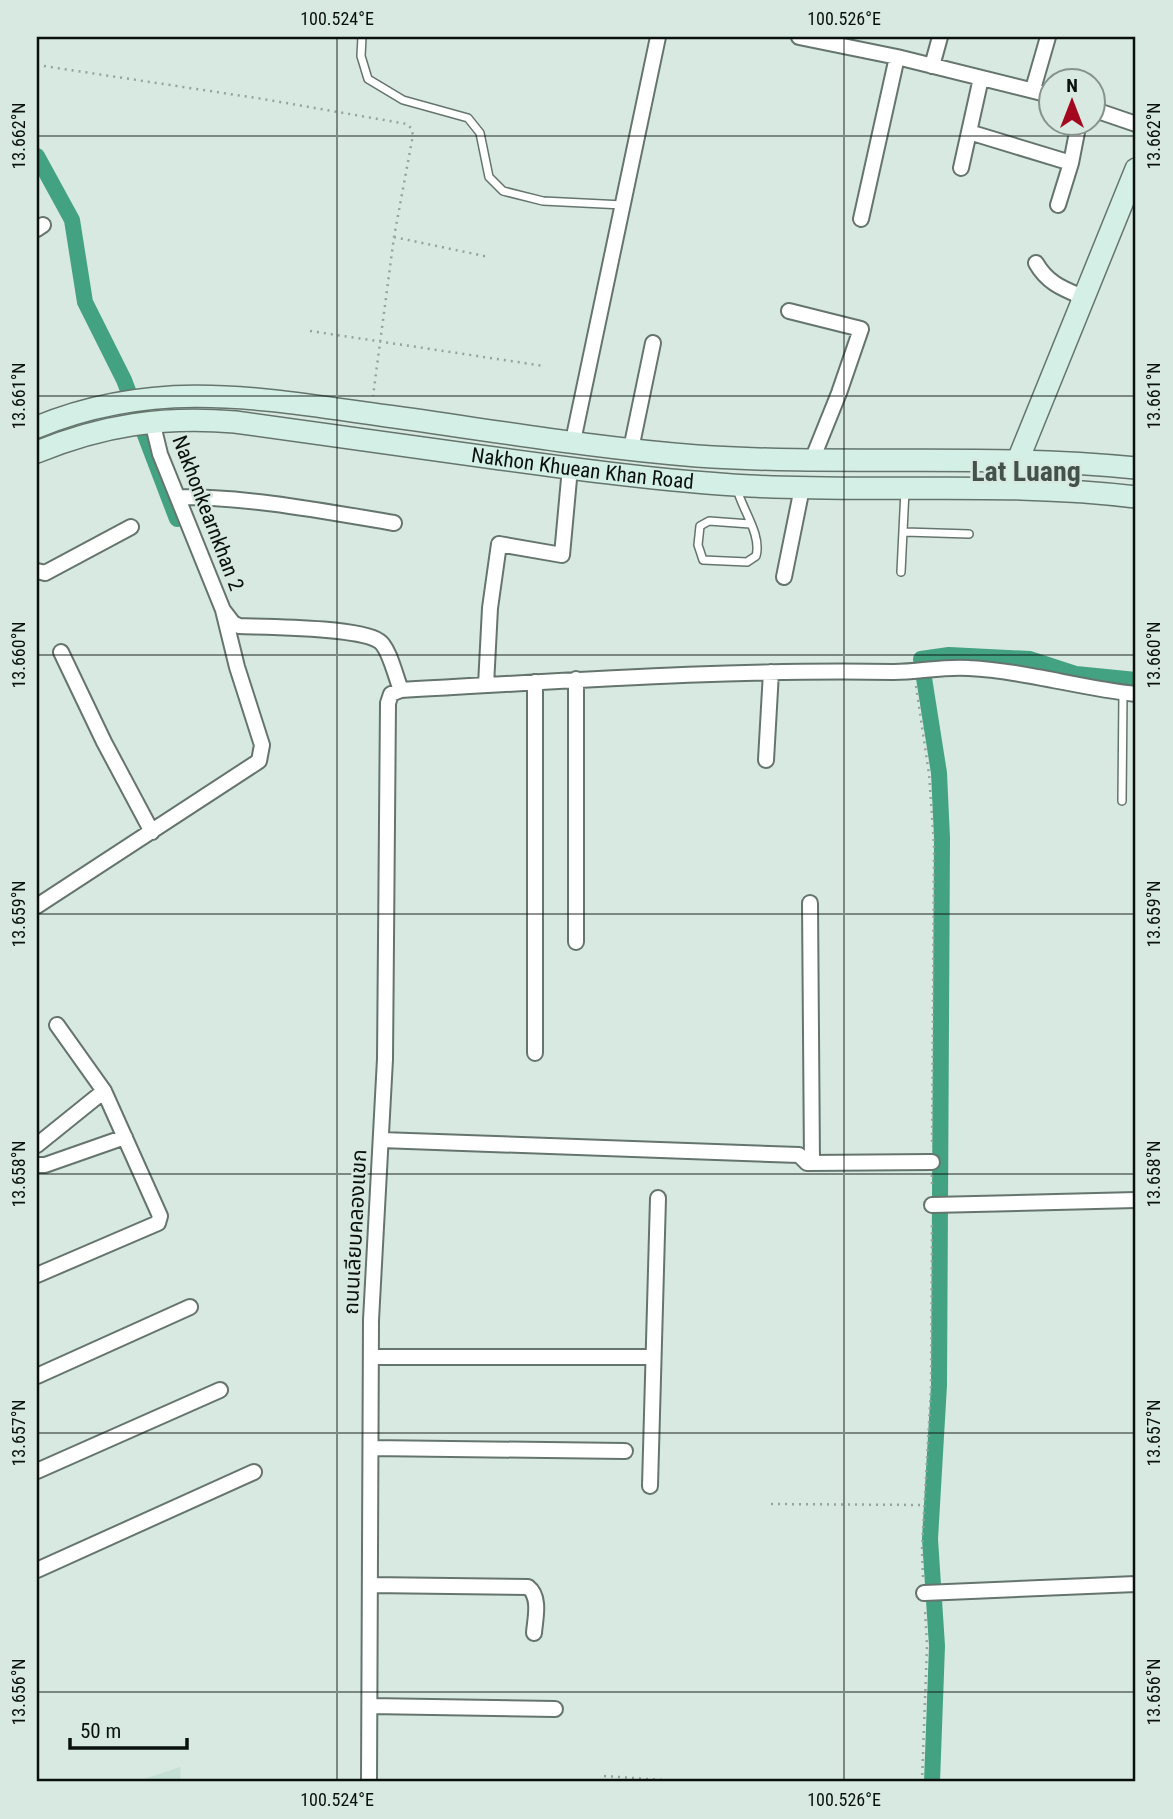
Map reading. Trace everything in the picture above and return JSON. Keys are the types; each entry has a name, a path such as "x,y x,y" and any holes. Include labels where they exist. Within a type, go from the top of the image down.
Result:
{"main road":[{"path":"1013,488 1018,460 1136,169"},
{"name":"Nakhon Khuean Khan Road","path":"37,427 81,411 126,401 199,394 250,398 631,449 695,455 813,460 1018,460 1136,468"},
{"name":"Nakhon Khuean Khan Road","path":"37,453 88,433 142,422 178,419 235,422 570,468 736,485 905,490 1013,488 1086,491 1136,497"},
{"path":"438,450 441,424"},
{"path":"905,460 905,490"}],"street":[{"path":"573,441 658,37"},
{"path":"799,37 1036,90"},
{"path":"932,66 940,37"},
{"path":"1033,89 1048,37"},
{"path":"862,219 897,57"},
{"path":"961,168 981,78"},
{"path":"1106,114 1136,124"},
{"path":"969,132 1071,163"},
{"path":"1058,205 1076,136"},
{"path":"1036,263 1043,276 1055,285 1085,298"},
{"path":"789,311 861,329 813,460"},
{"path":"631,449 653,343"},
{"name":"Nakhonkearnkhan 2","path":"142,422 160,454 223,610 233,623 239,626 337,631 381,641 401,690"},
{"path":"486,685 490,608 499,544 562,555 570,468"},
{"path":"784,577 802,488"},
{"path":"178,497 260,501 394,523"},
{"path":"37,571 45,573 131,527"},
{"path":"37,906 259,761 262,745 237,667 223,610"},
{"path":"61,652 104,742 152,832"},
{"path":"401,690 771,672 914,672 968,668 1060,680 1130,694"},
{"path":"766,760 771,672"},
{"path":"576,680 576,942"},
{"path":"535,682 535,1053"},
{"name":"ถนนเลียบคลองแขก","path":"369,1782 371,1357 385,1021 388,703 391,694 401,690"},
{"path":"810,903 812,1163"},
{"path":"37,1275 158,1223 160,1216 104,1091 57,1025"},
{"path":"37,1145 104,1091"},
{"path":"37,1165 45,1165 125,1137"},
{"path":"381,1140 786,1154 799,1155 807,1163 932,1162"},
{"path":"650,1486 658,1198"},
{"path":"939,1205 1136,1200"},
{"path":"37,1376 190,1307"},
{"path":"371,1357 653,1357"},
{"path":"37,1471 220,1390"},
{"path":"371,1448 625,1451"},
{"path":"37,1570 254,1472"},
{"path":"932,1593 1136,1584"},
{"path":"370,1585 528,1587 534,1592 536,1601 534,1633"},
{"path":"370,1706 555,1709"}],"lane":[{"path":"362,37 361,56 368,79 403,100 468,118 480,133 489,177 503,191 543,201 623,205"},
{"path":"736,485 756,536 756,556 747,562 703,560 698,545 700,526 703,523 709,521 750,524"},
{"path":"901,572 905,490"},
{"path":"905,532 970,534"},
{"path":"1122,801 1130,694"}],"path":[{"path":"37,65 250,97 407,124 411,128 413,135 394,237 371,414"},
{"path":"394,237 489,257"},
{"path":"310,331 544,366"},
{"path":"914,672 929,774 934,844 932,1162 939,1205 922,1549 932,1593 927,1646 922,1782"},
{"path":"771,1504 925,1505"},
{"path":"604,1776 691,1782"}],"shaded area":[{"path":"180,1767 181,1782 135,1782"}],"waterway":[{"path":"37,156 72,220 85,302 124,380 177,519"},
{"path":"932,1782 937,1646 930,1539 939,1385 942,838 939,773 921,659 949,655 1030,659 1076,674 1136,680"}],"district":[{"name":"Lat Luang","path":"1026,471"}]}
